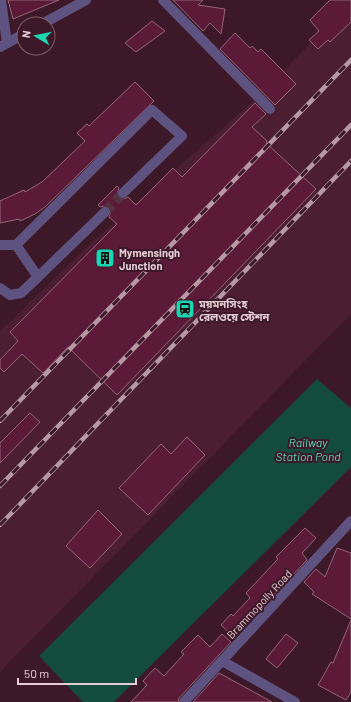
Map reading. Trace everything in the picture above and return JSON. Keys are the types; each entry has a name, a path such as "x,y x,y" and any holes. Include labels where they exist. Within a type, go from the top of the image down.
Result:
{"street":[{"path":"1,0 4,45 16,38"},
{"path":"56,16 86,0"},
{"path":"163,0 270,110"},
{"path":"0,245 16,245 152,110 182,136 124,193"},
{"path":"0,288 10,296 22,293 105,212"},
{"path":"16,245 38,277"},
{"name":"Brammopolly Road","path":"184,702 351,521"},
{"path":"222,661 295,702"}],"shaded area":[{"path":"351,3 351,314 0,672 0,331 92,242 249,105"}],"water":[{"name":"Railway Station Pond","path":"317,379 351,408 351,467 114,702 83,702 39,656"}],"building":[{"path":"8,0 59,0 20,16 16,16 16,18 13,19"},
{"path":"173,0 203,0 198,5 225,9 221,34 210,23 203,31"},
{"path":"330,0 351,0 351,22 330,42 328,40 318,49 309,40 319,31 310,20"},
{"path":"152,21 165,31 136,52 125,43"},
{"path":"235,33 250,48 252,46 258,52 261,49 296,84 275,105 220,49"},
{"path":"135,82 154,101 45,207 35,214 20,221 19,219 0,223 0,201 24,190 25,192 42,182 85,141 77,133 87,124 89,126"},
{"path":"255,103 266,114 252,127 267,141 266,143 316,189 117,395 68,347 43,373 22,354 4,372 0,368 0,360 18,341 10,332 117,224 109,217 111,211 109,207 100,207 98,205 117,186 119,188 117,194 119,198 124,199 128,197 136,205 173,168 182,177"},
{"path":"30,413 40,422 0,463 0,443"},
{"path":"187,437 205,455 148,515 119,488 161,444 171,454"},
{"path":"98,510 122,534 90,568 66,546"},
{"path":"305,528 316,538 302,553 307,560 234,637 221,625 231,614 233,616 250,598 246,593 278,559 276,557"},
{"path":"337,548 351,553 351,619 312,594 314,592 304,582 316,569 325,577"},
{"path":"351,620 351,692 346,700 318,685 331,662 333,663"},
{"path":"222,634 231,642 179,698 178,702 131,702 147,685 143,681 155,668 164,676 184,654 181,652 198,635 210,647"},
{"path":"286,634 298,643 277,668 266,659"},
{"path":"219,673 272,702 193,702"}],"tunnel":[{"path":"105,212 123,193"}],"railway":[{"path":"0,421 351,60"},
{"path":"0,486 351,125"},
{"path":"0,525 351,161"}],"place":[{"name":"Mymensingh Junction","path":"105,258"},
{"name":"ময়মনসিংহ রেলওয়ে স্টেশন","path":"185,309"}]}
